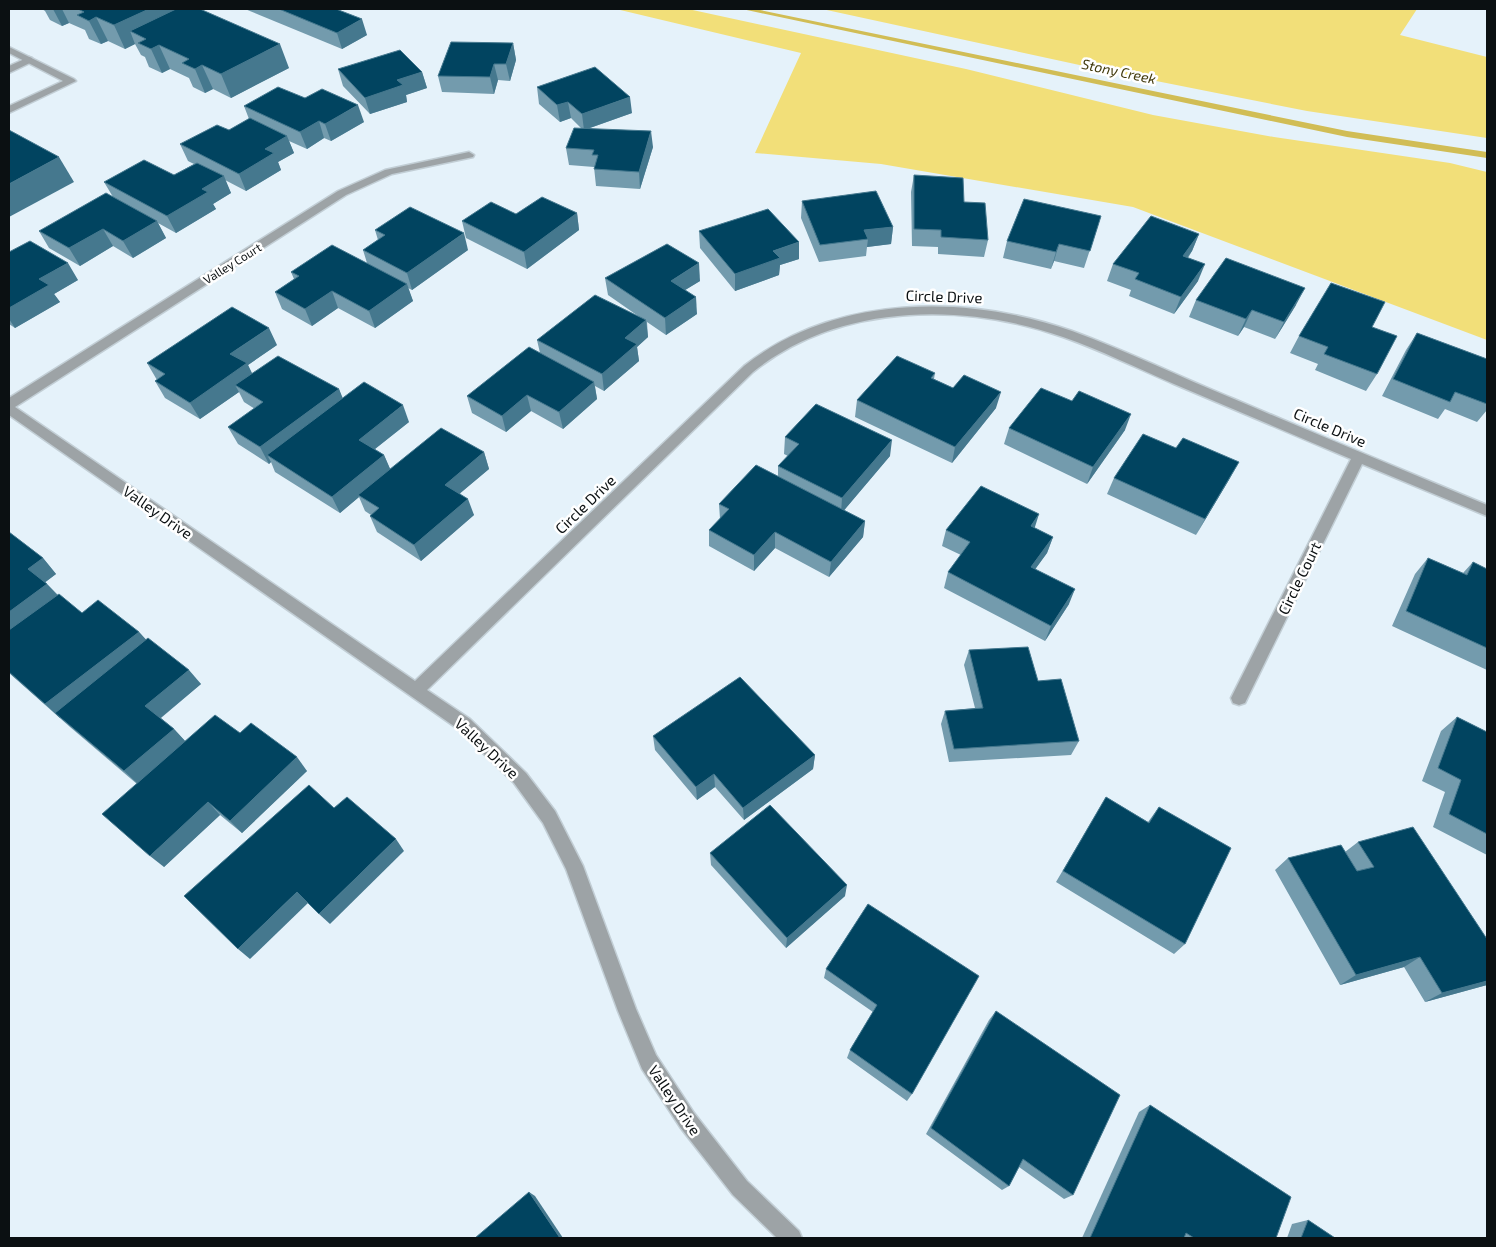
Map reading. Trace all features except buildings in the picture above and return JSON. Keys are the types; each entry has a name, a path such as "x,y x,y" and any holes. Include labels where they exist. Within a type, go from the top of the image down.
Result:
{"street":[{"path":"9,50 71,81 9,110"},
{"path":"9,70 29,60"},
{"name":"Valley Court","path":"9,404 342,193 389,172 469,155"},
{"name":"Circle Drive","path":"415,690 739,378 764,358 796,339 835,323 863,316 911,309 947,310 986,314 1035,324 1076,337 1487,511"},
{"name":"Valley Drive","path":"9,408 464,724 520,778 549,817 574,866 627,1010 649,1062 687,1120 740,1188 792,1238"},
{"name":"Circle Court","path":"1239,698 1359,457"}],"shaded area":[{"path":"616,9 688,9 966,69 1153,115 1274,137 1450,163 1487,172 1487,340 1133,207 881,164 755,153 801,53"},
{"path":"822,9 1417,9 1400,35 1487,57 1487,138 1307,111 1121,74"}],"waterway":[{"name":"Stony Creek","path":"746,9 1347,134 1487,155"}]}
